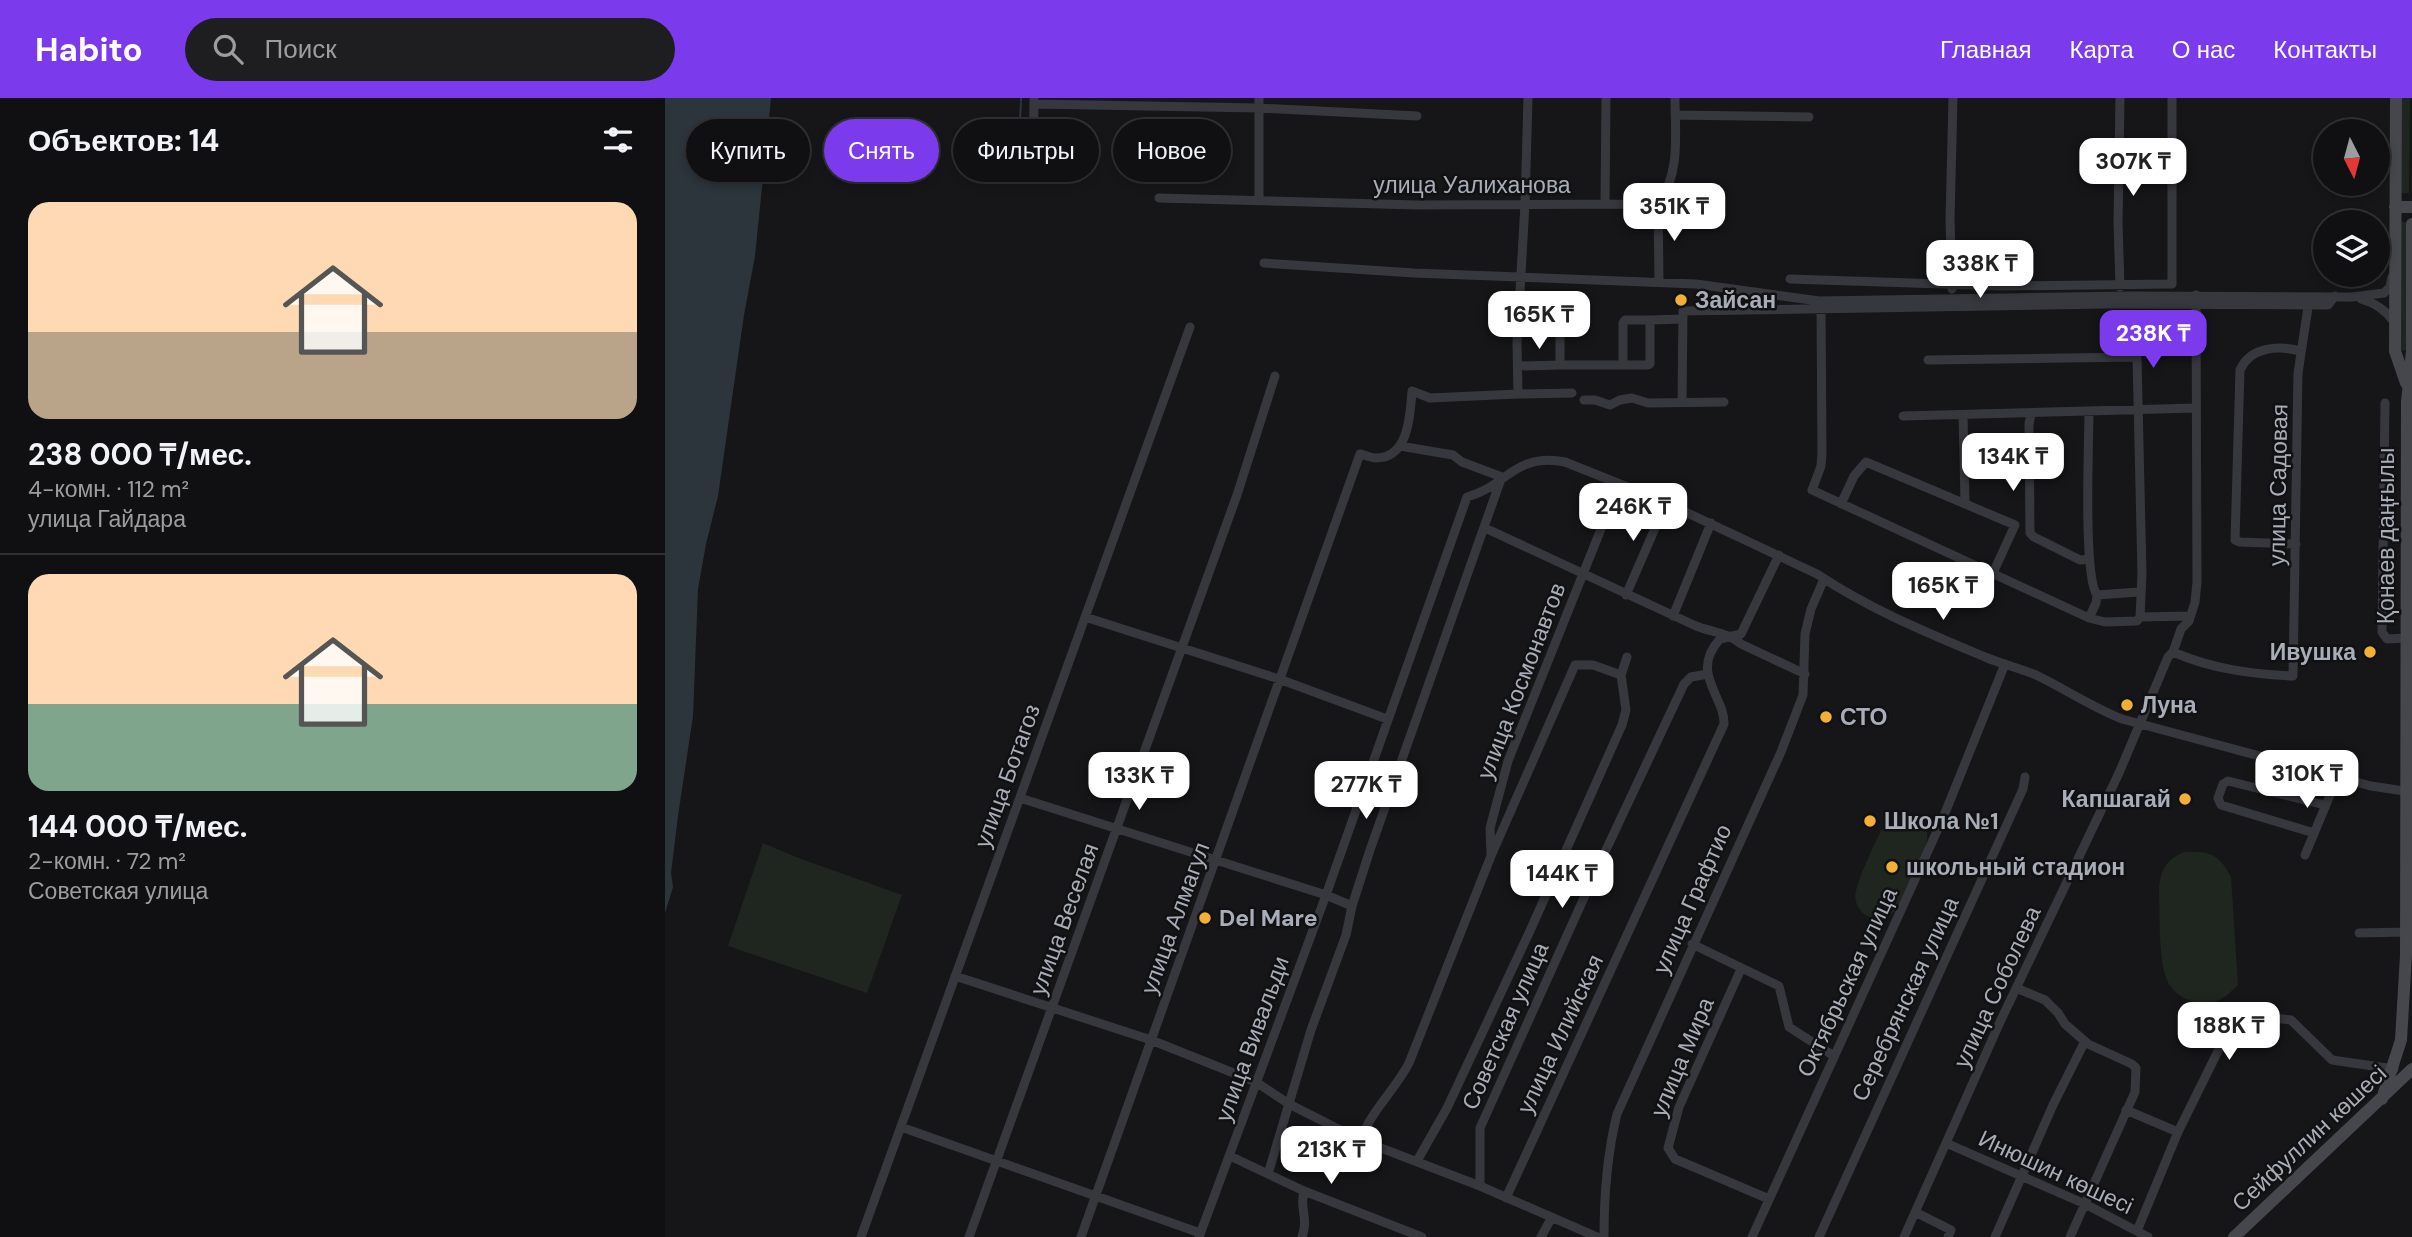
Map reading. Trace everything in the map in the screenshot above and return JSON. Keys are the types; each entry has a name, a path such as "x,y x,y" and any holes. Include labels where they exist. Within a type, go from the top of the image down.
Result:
{"main road":[{"path":"2396,98 2395,351 2407,386"},
{"path":"2395,207 2412,207"},
{"path":"2407,386 2412,351 2412,224"},
{"path":"2395,351 2399,355 2405,355 2412,351"},
{"name":"Қонаев даңғылы","path":"2382,1099 2394,1069 2401,1040 2408,976 2407,386"},
{"path":"2408,976 2412,1005"},
{"name":"Сейфуллин көшесі","path":"2234,1237 2412,1069"}],"street":[{"path":"1518,394 1517,343 1528,98"},
{"path":"1605,204 1606,98"},
{"path":"1659,281 1658,204 1674,173 1675,98"},
{"path":"1952,299 1950,220 1953,98"},
{"path":"2119,296 2117,223 2120,98"},
{"path":"1790,279 2003,286 2172,284 2172,98"},
{"path":"1034,119 1034,101 1259,103 1417,116"},
{"path":"1259,103 1259,201"},
{"path":"1675,115 1809,117"},
{"name":"улица Уалиханова","path":"1159,198 1417,205 1658,204"},
{"path":"1264,263 1414,273 1659,281 1720,286 1821,306 2196,299 2309,300 2335,296 2379,296 2388,291 2395,261"},
{"path":"1682,402 1683,311 1952,299 2119,296 2196,299"},
{"path":"2352,297 2372,303 2395,323"},
{"path":"2171,655 2181,629 2190,616 2197,582 2196,299"},
{"name":"улица Садовая","path":"2171,655 2231,671 2293,676 2300,351 2309,300"},
{"path":"1821,306 1822,453 1821,466 1812,490 2089,618 2105,622 2137,621 2140,617 2190,616"},
{"path":"1623,365 1625,320 1682,319"},
{"path":"1519,366 1650,364 1650,320"},
{"path":"1560,324 1560,365"},
{"name":"улица Ботагоз","path":"861,1237 1190,327"},
{"path":"2296,544 2235,540 2236,460 2240,370 2244,361 2272,347 2300,351"},
{"path":"1928,360 2137,357 2142,574 2140,617"},
{"name":"улица Веселая","path":"969,1237 1237,495 1275,376"},
{"path":"1268,1174 1311,1030 1346,935 1352,906 1502,477 1462,462 1453,455 1400,446 1410,418 1412,391 1430,398 1572,393"},
{"path":"1584,400 1610,405 1632,398 1648,403 1724,402"},
{"path":"2385,403 2382,632 2387,639 2406,638"},
{"path":"1903,416 2196,408"},
{"path":"2089,411 2089,559 2092,585 2097,595 2089,618"},
{"path":"2031,414 2030,533 2080,561 2089,559"},
{"path":"1963,415 1965,502"},
{"name":"улица Алмагул","path":"1081,1237 1360,454 1377,458 1389,455 1400,446"},
{"name":"улица Вивальди","path":"1199,1235 1326,895 1467,497 1482,492 1518,467 1551,459 1565,462 1666,503 1779,555 1867,604 2036,676 2097,709 2337,776 2409,792"},
{"path":"1841,504 1854,476 1867,462 1965,502 2015,525 1993,573"},
{"name":"улица Космонавтов","path":"1491,856 1490,828 1506,768 1619,484"},
{"path":"1626,595 1666,503"},
{"path":"1673,616 1711,523"},
{"path":"1485,528 1673,616 1717,634 1732,636 1805,674"},
{"path":"1708,674 1710,657 1716,644 1720,639 1741,634 1779,555"},
{"name":"улица Графтио","path":"1604,1237 1604,1197 1611,1138 1618,1114 1692,944 1781,752 1803,695 1805,634 1811,608 1825,579"},
{"path":"2097,595 2140,592"},
{"path":"1085,617 1279,679 1387,719"},
{"name":"улица Соболева","path":"1904,1237 2171,655"},
{"path":"1417,1161 1447,1108 1529,933 1626,710 1621,676 1627,657"},
{"name":"Октябрьская улица","path":"1752,1237 1943,818 2005,664"},
{"name":"улица Космонавтов","path":"1360,1140 1367,1121 1389,1090 1399,1082 1409,1063 1491,856 1575,665 1593,665 1621,676"},
{"name":"Советская улица","path":"1480,1186 1480,1128 1684,684 1691,677 1708,674"},
{"name":"улица Илийская","path":"1506,1198 1724,724 1708,674"},
{"path":"2305,855 2337,776"},
{"name":"Серебрянская улица","path":"1819,1237 2023,789 2025,777"},
{"path":"2314,833 2221,805 2218,797 2223,784 2228,781 2325,805"},
{"path":"1020,798 1326,895 1352,906"},
{"path":"1563,855 1597,869"},
{"path":"2360,933 2407,932"},
{"path":"1692,944 1779,986 1789,1027 1834,1056"},
{"name":"улица Мира","path":"1741,969 1679,1107 1668,1148 1675,1159 1769,1199"},
{"path":"955,975 1151,1040 1257,1082 1289,1104 1360,1140 1480,1186 1597,1237"},
{"path":"2016,988 2045,1000 2059,1013 2065,1024 2085,1041 2136,1068 2137,1082 2070,1237"},
{"path":"2137,1231 2178,1132 2222,1042 2265,1017 2291,1020 2332,1060 2394,1069"},
{"path":"1994,1237 2085,1041"},
{"path":"2126,1110 2178,1132"},
{"path":"901,1127 1097,1195 1199,1235"},
{"name":"Инюшин көшесі","path":"1947,1143 2085,1204 2148,1237"},
{"path":"1230,1156 1304,1191 1422,1237"},
{"path":"1302,1237 1307,1224 1301,1201 1304,1191"},
{"path":"1915,1212 1951,1230 1948,1237"},
{"path":"1541,1237 1552,1217"}],"shaded area":[{"path":"665,98 771,98 769,119 686,119 686,182 762,182 755,256 718,496 698,589 693,716 671,873 673,887 665,913"},
{"path":"2402,98 2410,98 2409,193 2401,193"},
{"path":"2400,222 2409,222 2406,350 2403,351 2400,349"},
{"name":"школьный стадион","path":"1905,814 1924,824 1927,841 1924,851 1897,909 1886,917 1873,918 1858,907 1855,895 1858,885 1886,823 1892,817"},
{"path":"763,843 902,895 867,993 728,946"},
{"path":"2184,852 2201,852 2213,856 2222,863 2231,877 2238,985 2226,996 2212,1003 2185,999 2176,993 2169,985 2164,971 2160,881 2169,862"}],"waterway":[{"path":"1020,119 1021,103"}],"place":[{"name":"Зайсан","path":"1681,300"},
{"name":"Ивушка","path":"2370,652"},
{"name":"Луна","path":"2127,705"},
{"name":"СТО","path":"1826,717"},
{"name":"Капшагай","path":"2185,799"},
{"name":"Школа №1","path":"1870,821"},
{"name":"школьный стадион","path":"1892,867"},
{"name":"Del Mare","path":"1205,918"}]}
